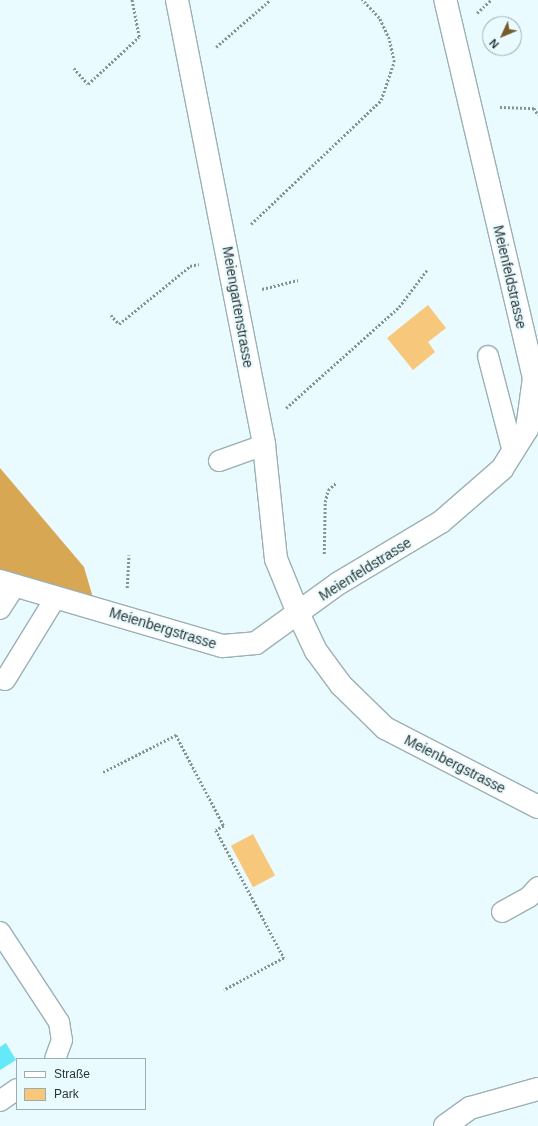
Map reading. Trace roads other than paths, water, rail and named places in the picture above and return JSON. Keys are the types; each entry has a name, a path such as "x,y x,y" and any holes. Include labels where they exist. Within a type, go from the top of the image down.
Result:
{"street":[{"name":"Meienfeldstrasse","path":"298,613 339,583 441,522 502,470 526,429 534,378 445,0"},
{"name":"Meiengartenstrasse","path":"181,2 264,445 276,559 298,613"},
{"name":"Meienbergstrasse","path":"8,583 223,646 256,643 298,613 316,652 337,679 385,728 538,807"},
{"path":"445,1126 470,1108 538,1089"}],"lane":[{"path":"488,356 513,452"},
{"path":"219,461 264,445"},
{"name":"Meienbergstrasse","path":"0,609 8,583"},
{"path":"5,680 56,597"},
{"path":"502,912 529,897 538,887"},
{"path":"0,932 59,1022 62,1040 55,1058"},
{"path":"0,1101 16,1090"}],"water":[{"path":"6,1043 16,1060 0,1070 0,1047"}]}
